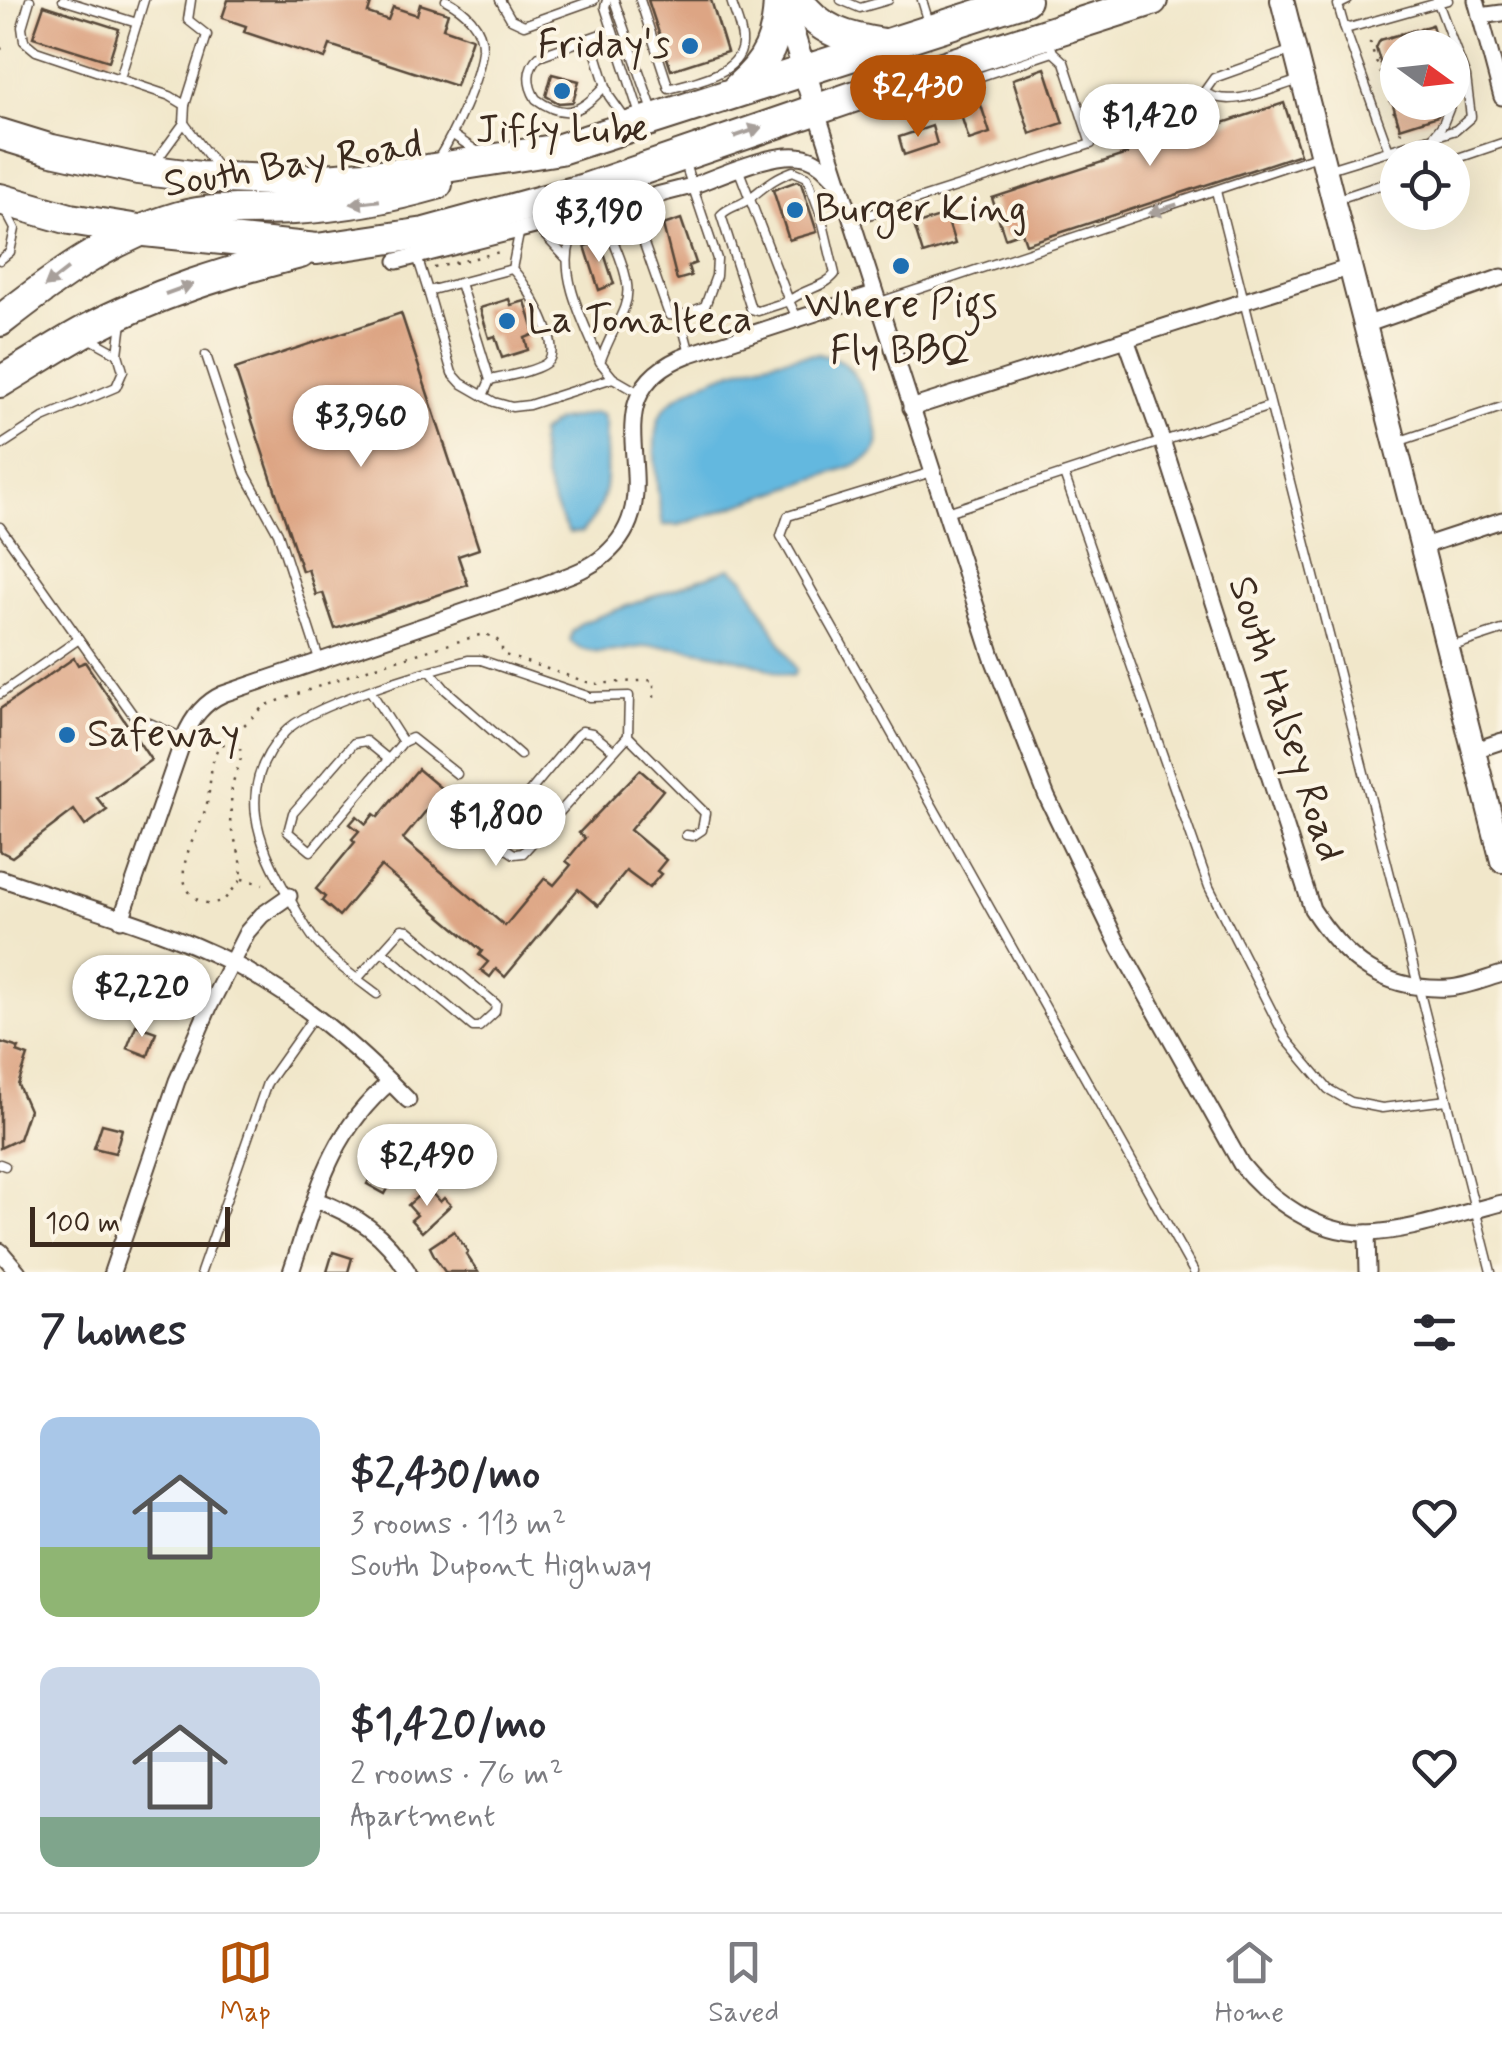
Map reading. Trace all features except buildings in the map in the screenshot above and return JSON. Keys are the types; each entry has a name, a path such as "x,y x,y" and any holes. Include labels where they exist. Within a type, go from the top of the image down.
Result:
{"highway":[{"path":"728,96 758,70 771,51 780,0"},
{"path":"798,0 806,13 829,30 853,39 887,44"},
{"path":"0,134 52,150 149,170 227,178 314,181 432,169 562,148 1024,0"},
{"path":"0,382 80,334 166,293 232,270 317,249 425,233 481,220 816,108 1050,43 1152,0"},
{"path":"0,121 52,150"},
{"name":"South Bay Road","path":"0,321 69,268 112,244 179,217 214,211 378,201 562,148"},
{"path":"0,200 70,219 144,231 317,249"}],"main road":[{"path":"780,0 816,108"},
{"path":"1282,0 1502,860"}],"street":[{"path":"1502,13 1478,8 1502,97"},
{"path":"816,108 992,656 1047,796 1118,944 1242,1164 1252,1177 1297,1213 1368,1233 1502,1203"},
{"path":"397,261 692,186 738,168 792,154 818,162 840,184"},
{"path":"911,408 1351,267"},
{"path":"1365,325 1502,278"},
{"path":"121,920 184,738 197,712 213,698 571,575 604,557 626,531 637,497 631,423 639,393 661,368 690,354 876,299"},
{"name":"South Halsey Road","path":"1126,338 1312,909 1332,940 1356,962 1380,976 1419,986 1450,988 1502,974"},
{"path":"1423,546 1502,520"},
{"path":"1475,750 1502,741"},
{"path":"0,878 230,962 315,1015 408,1100"},
{"path":"112,1272 184,1063 230,962 262,915 288,896"},
{"path":"291,1272 340,1137 366,1103 390,1082"},
{"path":"316,1200 361,1219 390,1245 408,1272"},
{"path":"1368,1233 1368,1272"},
{"path":"0,1251 18,1272"}],"lane":[{"path":"30,0 21,36 36,51 155,89 186,105"},
{"path":"120,78 144,0"},
{"path":"149,170 184,123 207,36 188,20 192,0"},
{"path":"432,169 453,134 482,48 472,20 464,10 446,0"},
{"path":"500,0 511,19 524,24 594,0"},
{"path":"610,0 605,6 644,124"},
{"path":"610,0 644,124"},
{"path":"640,0 669,89 727,69 735,62 742,40 731,0"},
{"path":"841,0 860,8 888,0"},
{"path":"922,0 932,30"},
{"path":"1348,0 1338,5 1385,140"},
{"path":"1344,26 1349,28 1448,0"},
{"path":"1437,2 1448,30"},
{"path":"62,3 84,12 109,14 137,23"},
{"path":"106,25 109,14"},
{"path":"605,86 586,108 572,111 536,100 528,80 530,68 539,56 612,30"},
{"path":"590,38 616,108 644,124"},
{"path":"47,54 51,42"},
{"path":"851,220 1092,144 1064,62 1050,43 932,93"},
{"path":"69,61 72,49"},
{"path":"1087,130 1204,92 1214,78 1295,50"},
{"path":"92,69 96,57"},
{"path":"1204,92 1213,98 1240,98 1302,79"},
{"path":"562,148 572,111"},
{"path":"1433,137 1444,120"},
{"path":"1424,140 1456,130 1468,120"},
{"path":"184,123 227,178"},
{"path":"453,134 488,160"},
{"path":"1470,154 1502,143"},
{"path":"876,299 1216,192 1324,162 1380,153"},
{"path":"629,200 669,315 680,316 705,306 716,276 717,259 682,155"},
{"path":"738,168 798,320"},
{"path":"794,171 806,177 821,216 835,274 789,302 758,311 750,309 721,215 725,209 750,198 760,186 794,171"},
{"path":"1334,200 1380,185"},
{"path":"1216,192 1492,1272"},
{"path":"0,200 15,229 10,252 0,260"},
{"path":"512,269 528,226 566,257"},
{"path":"600,362 630,290 611,236 600,230 577,236 570,243 566,257 572,285 600,362 612,378 639,393"},
{"path":"417,256 452,373 483,396 502,406 529,406 612,378"},
{"path":"428,291 512,269"},
{"path":"490,380 544,365 552,351 532,290 512,269"},
{"path":"460,284 490,380 483,396"},
{"path":"0,446 44,418 116,387 123,371 118,354 124,313"},
{"path":"680,316 690,354"},
{"path":"80,334 118,354"},
{"path":"206,356 245,472 278,533 320,662"},
{"path":"947,512 1270,406"},
{"path":"1396,442 1502,407"},
{"path":"932,472 788,516 780,536 1194,1272"},
{"path":"1064,474 1209,887 1286,1039 1328,1088 1350,1102 1382,1108 1448,1100"},
{"path":"0,526 134,716 184,738"},
{"path":"1450,648 1502,630"},
{"path":"0,694 79,639"},
{"path":"377,994 317,943 288,896 256,829 254,788 264,759 286,730 306,716 468,660 481,660 590,697 629,696 628,736 523,853 514,854 498,843 499,828 577,735 592,732 613,750"},
{"path":"431,672 520,755"},
{"path":"370,692 403,742"},
{"path":"628,736 706,812 702,830 693,836 686,835"},
{"path":"388,759 366,741 354,743 293,813 288,832 311,850 403,742 412,738 456,774"},
{"path":"357,978 402,929 408,930 496,1004 495,1012 479,1027 473,1027 382,951"},
{"path":"202,1272 266,1083 315,1015"}],"path":[{"path":"1403,140 1370,42 1433,24"},
{"path":"0,49 7,46"},
{"path":"232,742 240,748 242,758 232,785 230,825 241,859 242,879 224,900 214,904 191,895 184,884 184,868 207,804 215,752 220,745 232,742"},
{"path":"242,879 263,884"}],"water":[{"path":"818,354 843,363 859,382 875,421 877,444 872,454 855,465 679,525 663,525 655,441 659,418 669,404 685,392 730,372"},
{"path":"602,415 605,424 604,495 582,532 569,533 547,485 540,433 556,421"},
{"path":"730,568 744,578 796,670 793,676 693,649 654,646 599,652 579,648 570,641 581,623"}],"place":[{"name":"Friday's","path":"690,46"},
{"name":"Jiffy Lube","path":"562,91"},
{"name":"Burger King","path":"795,210"},
{"name":"Where Pigs Fly BBQ","path":"901,266"},
{"name":"La Tonalteca","path":"507,321"},
{"name":"Safeway","path":"67,735"}]}
